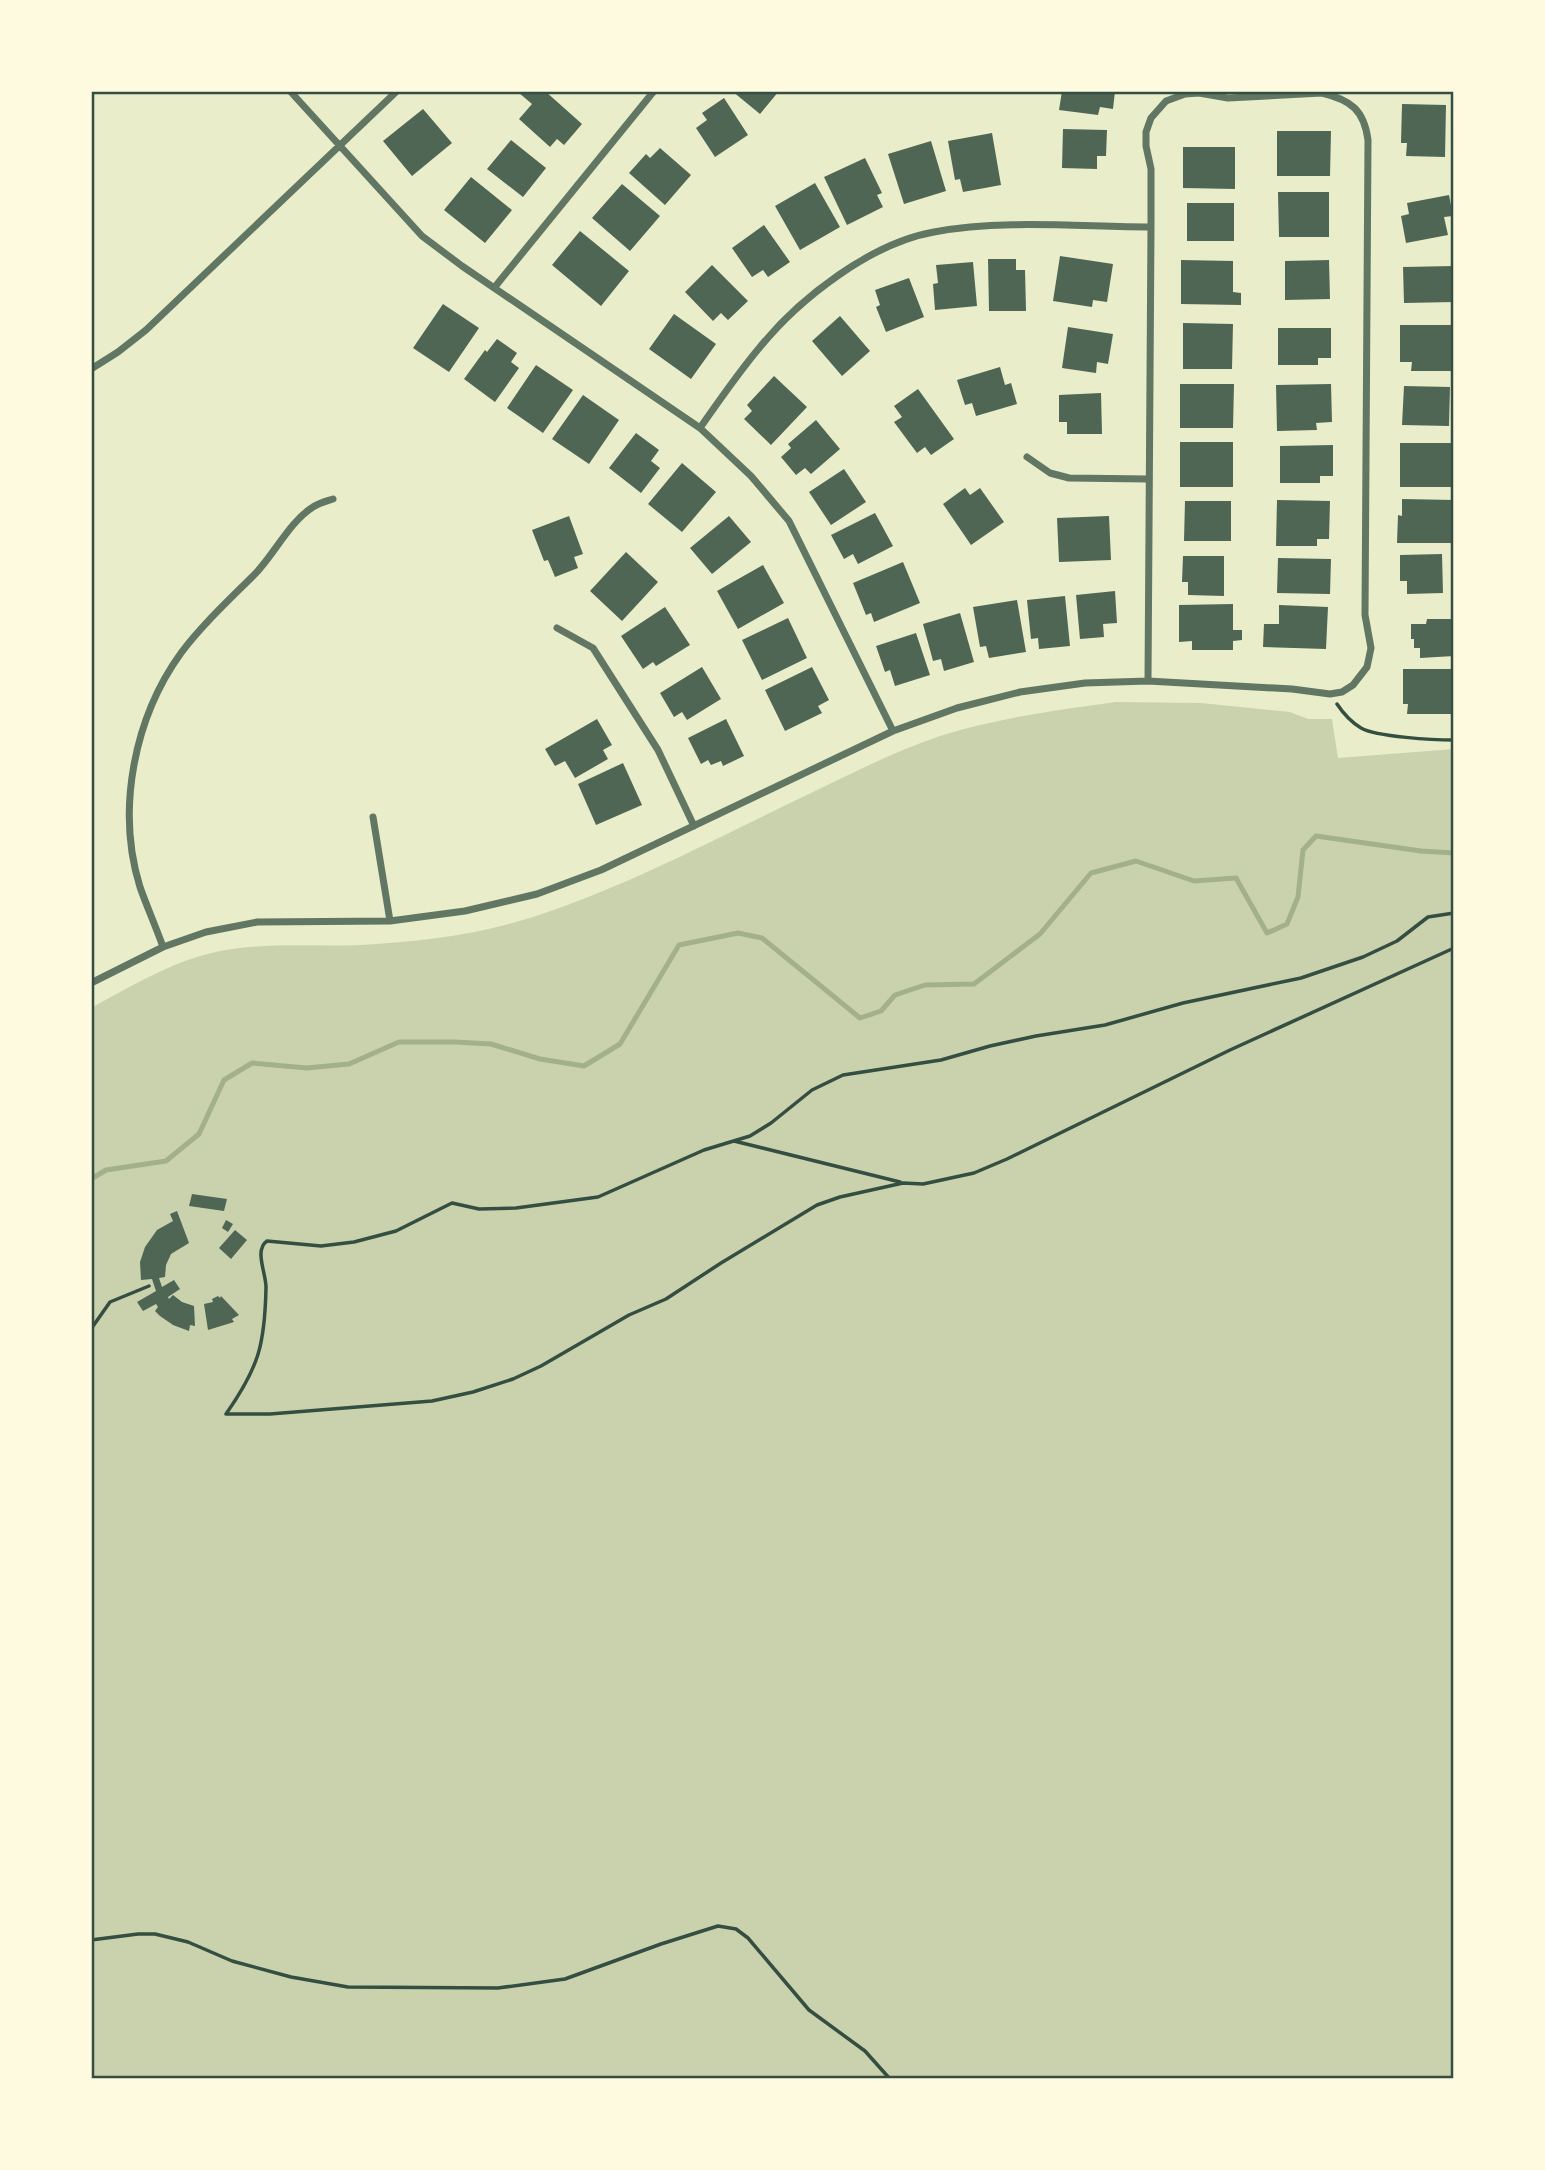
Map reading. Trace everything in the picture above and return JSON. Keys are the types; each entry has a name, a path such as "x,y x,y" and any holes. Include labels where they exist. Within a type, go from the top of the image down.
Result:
{"street":[{"path":"289,91 422,236 700,428 751,476 789,522 893,732"},
{"path":"91,369 146,330 397,91"},
{"path":"494,288 653,91"},
{"path":"91,983 163,947 206,932 257,922 390,921 465,911 537,894 601,870 893,732 957,708 1020,692 1086,683 1148,681 1292,689 1329,694 1353,685 1367,667 1371,648 1365,615 1368,140 1366,123 1350,103 1338,97 1322,93 1228,98 1199,93 1185,94 1166,101 1158,108 1146,132 1151,169 1148,681"},
{"path":"700,428 761,345 789,317 829,282 884,248 932,232 977,226 1151,227"},
{"path":"1027,457 1050,473 1069,478 1148,479"},
{"path":"163,947 139,885 130,828 132,775 146,719 163,682 181,653 203,627 265,564 294,526 313,507 333,499"},
{"path":"557,628 593,648 658,750 694,826"},
{"path":"373,817 390,921"}],"path":[{"path":"1329,694 1345,715 1362,729 1409,738 1454,740"},
{"path":"903,1183 817,1205 666,1299 629,1315 541,1366 513,1379 432,1401 226,1414 253,1372 262,1341 266,1279 260,1250 262,1243 267,1241 321,1245 354,1242 396,1231 452,1203 479,1209 516,1208 598,1197 704,1150 750,1136 812,1090 843,1075 941,1060 1037,1035 1105,1026 1184,1003 1301,978 1363,957 1397,941 1428,917 1454,913"},
{"path":"732,1140 903,1183 923,1184 974,1173 1454,948"},
{"path":"91,1329 110,1302 149,1286"},
{"path":"91,1940 155,1934 188,1942 232,1961 292,1977 348,1987 498,1988 565,1979 661,1944 724,1925 736,1929 748,1938 809,2010 865,2051 890,2079"}],"green space":[{"path":"1116,702 1201,703 1290,712 1308,719 1332,719 1338,758 1454,749 1454,2079 91,2079 91,1008 170,967 220,951 273,946 404,942 469,933 533,917 639,876 858,770 940,736 1005,719"}],"building":[{"path":"545,91 582,124 564,145 557,139 550,147 519,119 532,104 519,93"},
{"path":"732,91 779,91 760,114"},
{"path":"1062,91 1115,91 1113,109 1100,107 1098,115 1059,110"},
{"path":"724,98 748,135 715,157 696,128 707,120 702,113"},
{"path":"1402,104 1446,105 1445,157 1406,156 1407,143 1401,143"},
{"path":"423,109 452,143 412,176 383,141"},
{"path":"1063,129 1107,130 1106,156 1097,156 1097,169 1062,168"},
{"path":"1277,131 1331,131 1330,176 1277,176"},
{"path":"992,133 1001,185 963,192 960,179 955,180 948,141"},
{"path":"511,140 546,168 523,197 487,169"},
{"path":"931,141 946,191 904,204 888,154"},
{"path":"1183,147 1235,147 1235,189 1183,188"},
{"path":"660,148 691,175 665,205 629,173 646,154 650,158"},
{"path":"865,158 882,193 877,195 883,207 847,225 824,177"},
{"path":"471,177 512,210 485,243 444,210"},
{"path":"815,183 840,227 800,250 775,206"},
{"path":"622,184 660,216 630,251 592,218"},
{"path":"1278,192 1329,192 1329,237 1279,237"},
{"path":"1449,195 1453,216 1444,217 1448,235 1406,243 1401,216 1409,214 1407,203"},
{"path":"1187,203 1234,203 1234,241 1187,241"},
{"path":"764,225 790,262 768,277 763,270 752,277 732,248"},
{"path":"580,231 629,271 601,306 552,265"},
{"path":"1060,256 1113,264 1107,302 1093,300 1092,307 1053,301"},
{"path":"988,259 1016,259 1016,270 1025,270 1026,311 989,311"},
{"path":"1181,260 1233,261 1233,292 1241,293 1241,305 1181,304"},
{"path":"1329,260 1330,299 1285,300 1285,261"},
{"path":"973,262 977,306 935,310 933,284 938,283 936,265"},
{"path":"712,265 748,301 728,320 721,313 713,321 685,292"},
{"path":"1454,266 1454,302 1404,303 1403,267"},
{"path":"909,278 924,317 886,332 876,307 880,305 875,290"},
{"path":"443,304 479,328 449,372 413,348"},
{"path":"674,314 716,344 691,379 649,349"},
{"path":"840,316 870,351 842,376 812,341"},
{"path":"1183,323 1233,324 1232,369 1183,369"},
{"path":"1400,325 1452,325 1452,371 1411,371 1412,362 1400,362"},
{"path":"1068,327 1113,334 1108,364 1097,362 1096,373 1062,368"},
{"path":"1278,328 1331,328 1331,358 1318,358 1318,365 1278,365"},
{"path":"497,339 517,353 511,362 519,368 495,402 464,379 485,350 487,352"},
{"path":"536,365 573,390 543,433 507,408"},
{"path":"1000,367 1005,385 1011,383 1017,404 976,416 972,403 965,405 957,380"},
{"path":"774,376 807,407 771,445 744,419 752,411 747,405"},
{"path":"1180,384 1234,384 1233,428 1180,428"},
{"path":"1331,384 1332,422 1316,423 1317,430 1277,431 1276,385"},
{"path":"1404,386 1450,387 1449,426 1402,425"},
{"path":"918,389 954,439 931,455 925,447 917,453 894,422 902,417 894,406"},
{"path":"1101,393 1102,434 1067,434 1067,422 1059,422 1059,395"},
{"path":"583,395 619,420 589,464 552,439"},
{"path":"816,420 840,449 811,474 805,468 796,475 781,457 791,448 788,444"},
{"path":"636,433 659,450 651,461 660,468 641,493 609,468"},
{"path":"1180,442 1233,442 1233,487 1180,487"},
{"path":"1400,443 1454,443 1454,487 1400,487"},
{"path":"1333,445 1333,476 1320,476 1320,483 1280,483 1280,446"},
{"path":"682,463 716,492 682,532 648,504"},
{"path":"844,469 866,502 831,525 809,492"},
{"path":"965,488 970,495 980,488 1004,522 971,545 943,504"},
{"path":"1402,499 1454,500 1454,543 1397,543 1398,515 1402,516"},
{"path":"1277,500 1330,501 1329,539 1317,539 1317,546 1276,546"},
{"path":"1185,501 1231,501 1231,541 1184,541"},
{"path":"875,513 893,546 858,564 853,554 844,559 831,535"},
{"path":"569,516 583,554 574,557 578,568 555,577 548,560 544,561 532,530"},
{"path":"729,516 751,542 712,574 690,548"},
{"path":"1109,516 1111,560 1059,562 1057,518"},
{"path":"626,552 658,582 622,621 590,591"},
{"path":"1442,554 1443,593 1407,594 1407,581 1400,581 1400,555"},
{"path":"1183,556 1224,556 1224,596 1188,595 1188,582 1182,582"},
{"path":"1278,558 1331,559 1330,594 1277,593"},
{"path":"903,562 920,603 874,622 871,613 866,615 853,583"},
{"path":"763,565 784,603 738,629 717,591"},
{"path":"1115,591 1117,623 1103,624 1104,637 1080,639 1076,595"},
{"path":"1065,596 1070,646 1039,649 1038,638 1031,639 1027,600"},
{"path":"1017,600 1026,652 989,658 986,646 980,647 973,607"},
{"path":"1233,604 1233,630 1242,630 1242,640 1233,641 1233,650 1192,650 1192,641 1179,642 1179,605"},
{"path":"1279,605 1328,607 1326,649 1263,647 1264,624 1279,624"},
{"path":"665,607 690,645 656,666 653,662 643,669 621,636"},
{"path":"960,613 974,662 944,671 941,659 933,661 923,624"},
{"path":"788,618 807,658 762,680 742,640"},
{"path":"1427,619 1454,619 1454,656 1420,658 1420,648 1414,648 1414,639 1411,639 1411,624 1426,624"},
{"path":"916,633 930,675 895,686 890,670 885,672 876,646"},
{"path":"702,667 721,699 687,720 682,712 674,717 660,693"},
{"path":"812,667 829,700 818,706 822,713 785,731 765,690"},
{"path":"1403,669 1452,669 1454,714 1407,714 1408,704 1403,704"},
{"path":"597,719 612,745 603,750 608,759 575,778 565,761 555,766 545,749"},
{"path":"726,719 744,756 723,766 721,761 711,765 708,760 701,764 688,738"},
{"path":"623,763 642,805 596,825 578,784"},
{"path":"192,1194 227,1199 224,1211 189,1206"},
{"path":"177,1211 189,1243 171,1254 165,1277 159,1278 162,1287 174,1280 180,1289 168,1297 169,1299 173,1295 194,1306 195,1326 190,1325 189,1331 160,1316 155,1311 158,1307 156,1304 143,1311 137,1302 156,1291 152,1279 141,1280 140,1262 145,1247 157,1230 173,1221 170,1214"},
{"path":"226,1220 233,1224 228,1232 222,1228"},
{"path":"235,1230 247,1240 231,1259 219,1248"},
{"path":"218,1296 239,1315 232,1319 234,1322 208,1330 204,1304 213,1302 212,1299"}],"waterway":[{"path":"91,1179 106,1170 166,1161 199,1134 224,1080 252,1063 307,1068 349,1064 399,1042 455,1042 491,1044 540,1059 584,1066 620,1044 679,945 738,933 762,938 860,1018 881,1011 895,995 925,985 974,984 1040,934 1091,873 1136,861 1194,881 1236,878 1267,933 1287,924 1298,897 1303,850 1316,836 1454,853"}]}
